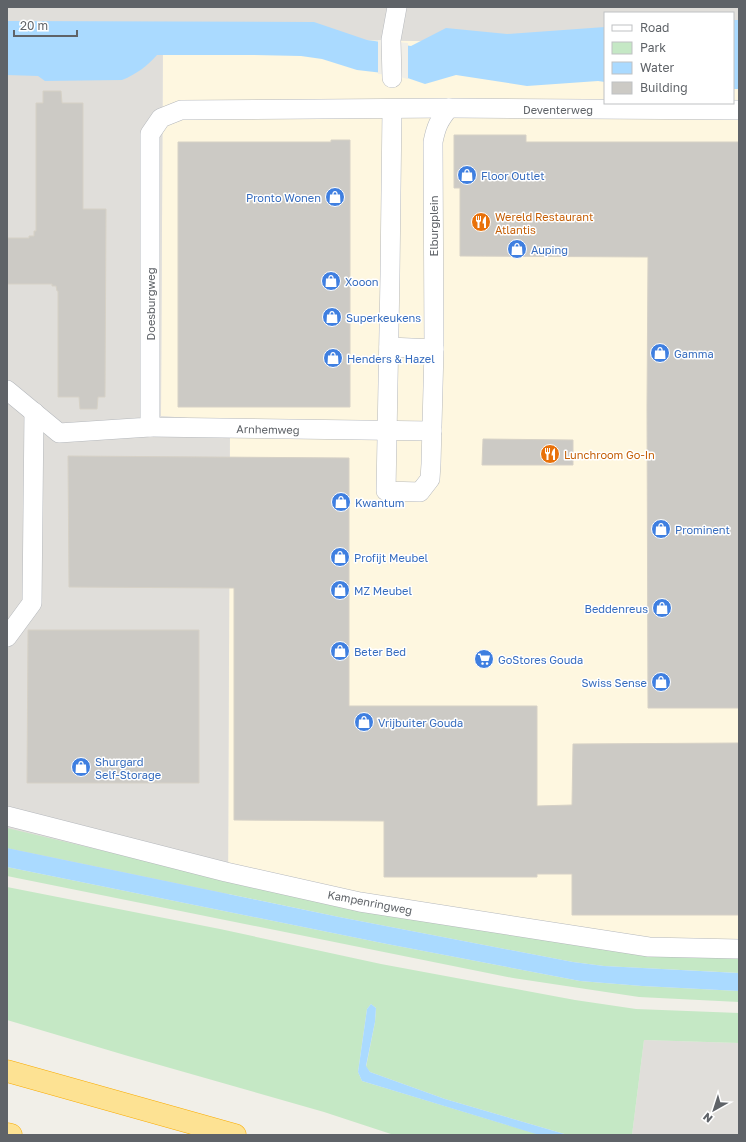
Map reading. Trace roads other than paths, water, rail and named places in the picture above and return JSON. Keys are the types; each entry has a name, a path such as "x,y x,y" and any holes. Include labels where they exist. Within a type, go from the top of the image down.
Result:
{"highway":[{"path":"7,1071 235,1135"},
{"path":"7,1134 11,1135"}],"street":[{"path":"392,78 391,40 397,7"},
{"name":"Doesburgweg","path":"150,427 150,134 161,118 180,110 392,110 449,108"},
{"name":"Elburgplein","path":"392,110 386,491 420,492 430,479 431,464 434,348 433,142 435,128 441,117 449,108"},
{"name":"Deventerweg","path":"449,108 739,110"},
{"path":"389,347 434,348"},
{"path":"7,390 59,433 150,427"},
{"path":"7,637 32,603 34,412"},
{"name":"Arnhemweg","path":"150,427 387,431"},
{"path":"387,431 432,432"},
{"name":"Kampenringweg","path":"7,816 226,872 360,902 649,947 739,949"}],"water":[{"path":"734,20 739,20 739,89 734,89"},
{"path":"7,21 314,22 367,40 411,46 446,28 507,34 604,27 604,82 527,86 456,75 425,84 393,73 357,70 322,59 301,56 252,55 157,55 141,69 122,80 45,81 38,76 7,75"},
{"path":"7,848 339,917 573,962 604,966 739,973 739,991 580,981 387,944 7,867"},
{"path":"371,1004 376,1008 375,1022 366,1066 370,1072 445,1099 568,1135 536,1134 362,1081 358,1072 367,1009"}],"place":[{"name":"Floor Outlet","path":"467,175"},
{"name":"Pronto Wonen","path":"335,197"},
{"name":"Wereld Restaurant Atlantis","path":"481,222"},
{"name":"Auping","path":"517,249"},
{"name":"Xooon","path":"331,281"},
{"name":"Superkeukens","path":"332,317"},
{"name":"Gamma","path":"660,353"},
{"name":"Henders & Hazel","path":"333,358"},
{"name":"Lunchroom Go-In","path":"550,454"},
{"name":"Kwantum","path":"341,502"},
{"name":"Prominent","path":"661,529"},
{"name":"Profijt Meubel","path":"340,557"},
{"name":"MZ Meubel","path":"340,590"},
{"name":"Beddenreus","path":"662,608"},
{"name":"Beter Bed","path":"340,651"},
{"name":"GoStores Gouda","path":"484,659"},
{"name":"Swiss Sense","path":"661,682"},
{"name":"Vrijbuiter Gouda","path":"364,722"},
{"name":"Shurgard Self-Storage","path":"81,767"}]}
